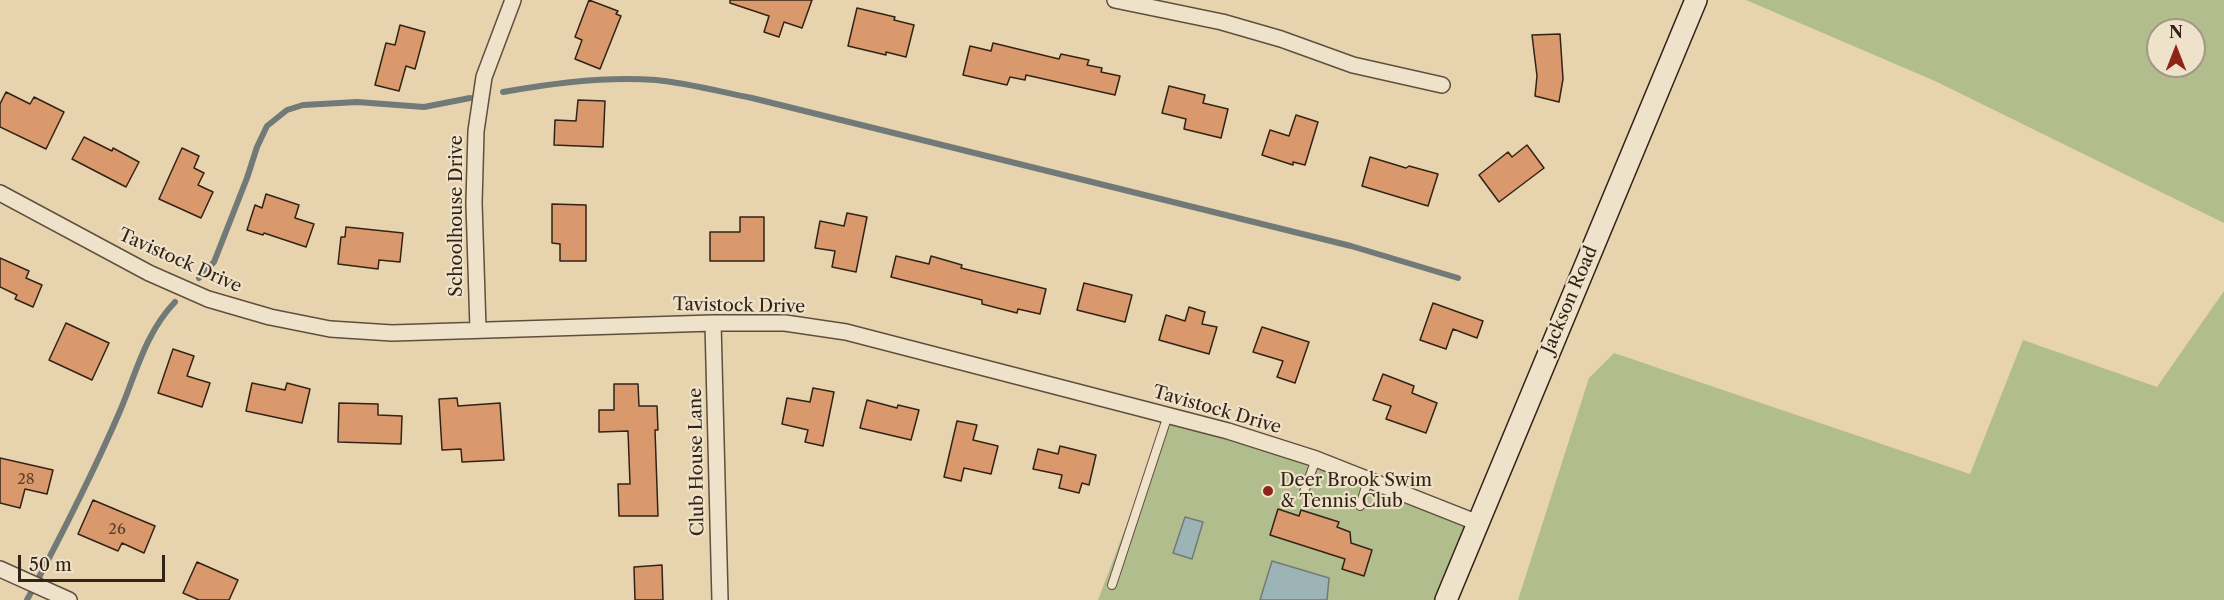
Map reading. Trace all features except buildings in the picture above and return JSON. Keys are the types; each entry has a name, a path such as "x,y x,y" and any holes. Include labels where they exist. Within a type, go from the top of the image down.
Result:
{"street":[{"name":"Schoolhouse Drive","path":"478,329 474,203 476,131 484,77 513,0"},
{"path":"1115,0 1222,22 1281,39 1353,65 1442,85"},
{"name":"Jackson Road","path":"1446,600 1696,0"},
{"name":"Tavistock Drive","path":"0,193 148,273 239,310 330,329 361,332 713,323 785,323 846,332 1228,431 1316,459 1478,523"},
{"name":"Club House Lane","path":"713,323 720,600"},
{"path":"0,569 38,584 69,600"}],"lane":[{"path":"1112,585 1168,415"},
{"path":"1304,492 1316,459"},
{"path":"1360,506 1368,480"}],"green space":[{"path":"1746,0 2224,0 2224,223 1935,81"},
{"path":"2224,291 2224,600 1518,600 1589,378 1614,353 1970,474 2023,340 2157,387"},
{"name":"Deer Brook Swim & Tennis Club","path":"1168,415 1478,523 1445,600 1098,600"}],"water":[{"path":"1185,517 1203,522 1192,559 1173,553"},
{"path":"1272,561 1329,578 1327,600 1260,600"}],"waterway":[{"path":"503,92 560,83 618,79 656,80 692,85 1351,246 1458,278"},
{"path":"199,278 214,262 267,126 287,110 303,105 357,102 424,107 470,98"},
{"path":"27,600 98,459 149,340 156,326 175,302"}],"place":[{"name":"Deer Brook Swim & Tennis Club","path":"1268,491"}]}
